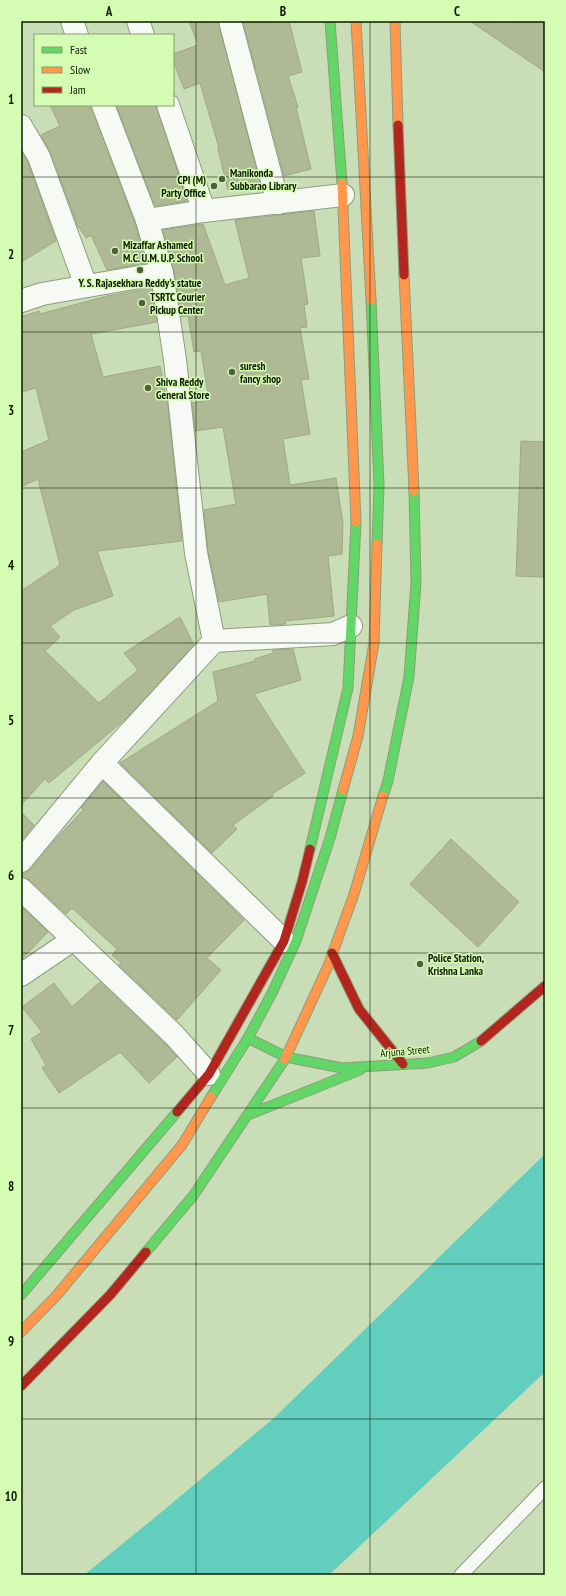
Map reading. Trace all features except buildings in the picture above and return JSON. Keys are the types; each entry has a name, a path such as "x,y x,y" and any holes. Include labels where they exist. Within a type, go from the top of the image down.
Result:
{"main road":[{"path":"21,1295 209,1074 284,941 302,882 348,688 356,511 343,195 330,21"},
{"path":"21,1332 57,1295 182,1145 248,1038 273,991 296,941 330,838 358,736 374,643 379,485 370,266 356,21"},
{"path":"21,1386 110,1295 193,1196 286,1056 328,966 354,894 388,782 409,677 416,583 414,469 402,231 395,21"},
{"path":"332,953 359,1009 403,1064"},
{"name":"Arjuna Street","path":"248,1038 286,1056 342,1068 428,1063 454,1057 482,1040 545,986"},
{"path":"248,1115 370,1066"}],"street":[{"path":"72,21 77,34"},
{"path":"138,21 144,34"},
{"path":"230,21 278,203"},
{"path":"103,106 147,220 162,273 175,360 196,553 214,641"},
{"path":"168,106 204,211"},
{"path":"21,126 38,156 86,286"},
{"path":"147,220 204,211 343,195"},
{"path":"21,301 42,294 162,273"},
{"path":"21,861 102,763 214,641 333,634 351,626"},
{"path":"102,763 284,941"},
{"path":"21,889 174,1035 209,1074"},
{"path":"21,975 74,939"}],"lane":[{"path":"461,1575 545,1488"}],"water":[{"path":"545,1154 545,1372 329,1575 84,1575 274,1418"}],"traffic: fast":[{"path":"330,21 342,183"},
{"path":"371,300 379,485 377,544"},
{"path":"383,796 388,781 409,677 416,583 414,491"},
{"path":"310,849 348,688 356,522"},
{"path":"211,1097 248,1038 273,991 296,941 330,838 343,790"},
{"path":"248,1038 286,1057 342,1068 428,1063 454,1057 481,1041"},
{"path":"146,1252 193,1196 285,1059"},
{"path":"248,1115 360,1070"},
{"path":"21,1295 177,1112"}],"traffic: slow":[{"path":"356,21 371,300"},
{"path":"395,21 398,125"},
{"path":"342,183 356,522"},
{"path":"404,275 414,491"},
{"path":"343,790 358,736 374,643 377,544"},
{"path":"285,1059 328,966 354,894 383,796"},
{"path":"21,1332 57,1295 182,1145 211,1097"}],"traffic: jam":[{"path":"398,125 404,275"},
{"path":"177,1112 209,1074 284,941 302,882 310,849"},
{"path":"332,953 359,1009 403,1064"},
{"path":"481,1041 545,986"},
{"path":"21,1386 110,1295 146,1252"}],"place":[{"name":"Manikonda Subbarao Library","path":"222,179"},
{"name":"CPI (M) Party Office","path":"214,186"},
{"name":"Mizaffar Ashamed M.C. U.M. U.P. School","path":"115,251"},
{"name":"Y. S. Rajasekhara Reddy's statue","path":"140,270"},
{"name":"TSRTC Courier Pickup Center","path":"142,303"},
{"name":"suresh fancy shop","path":"232,372"},
{"name":"Shiva Reddy General Store","path":"148,388"},
{"name":"Police Station, Krishna Lanka","path":"420,964"}]}
